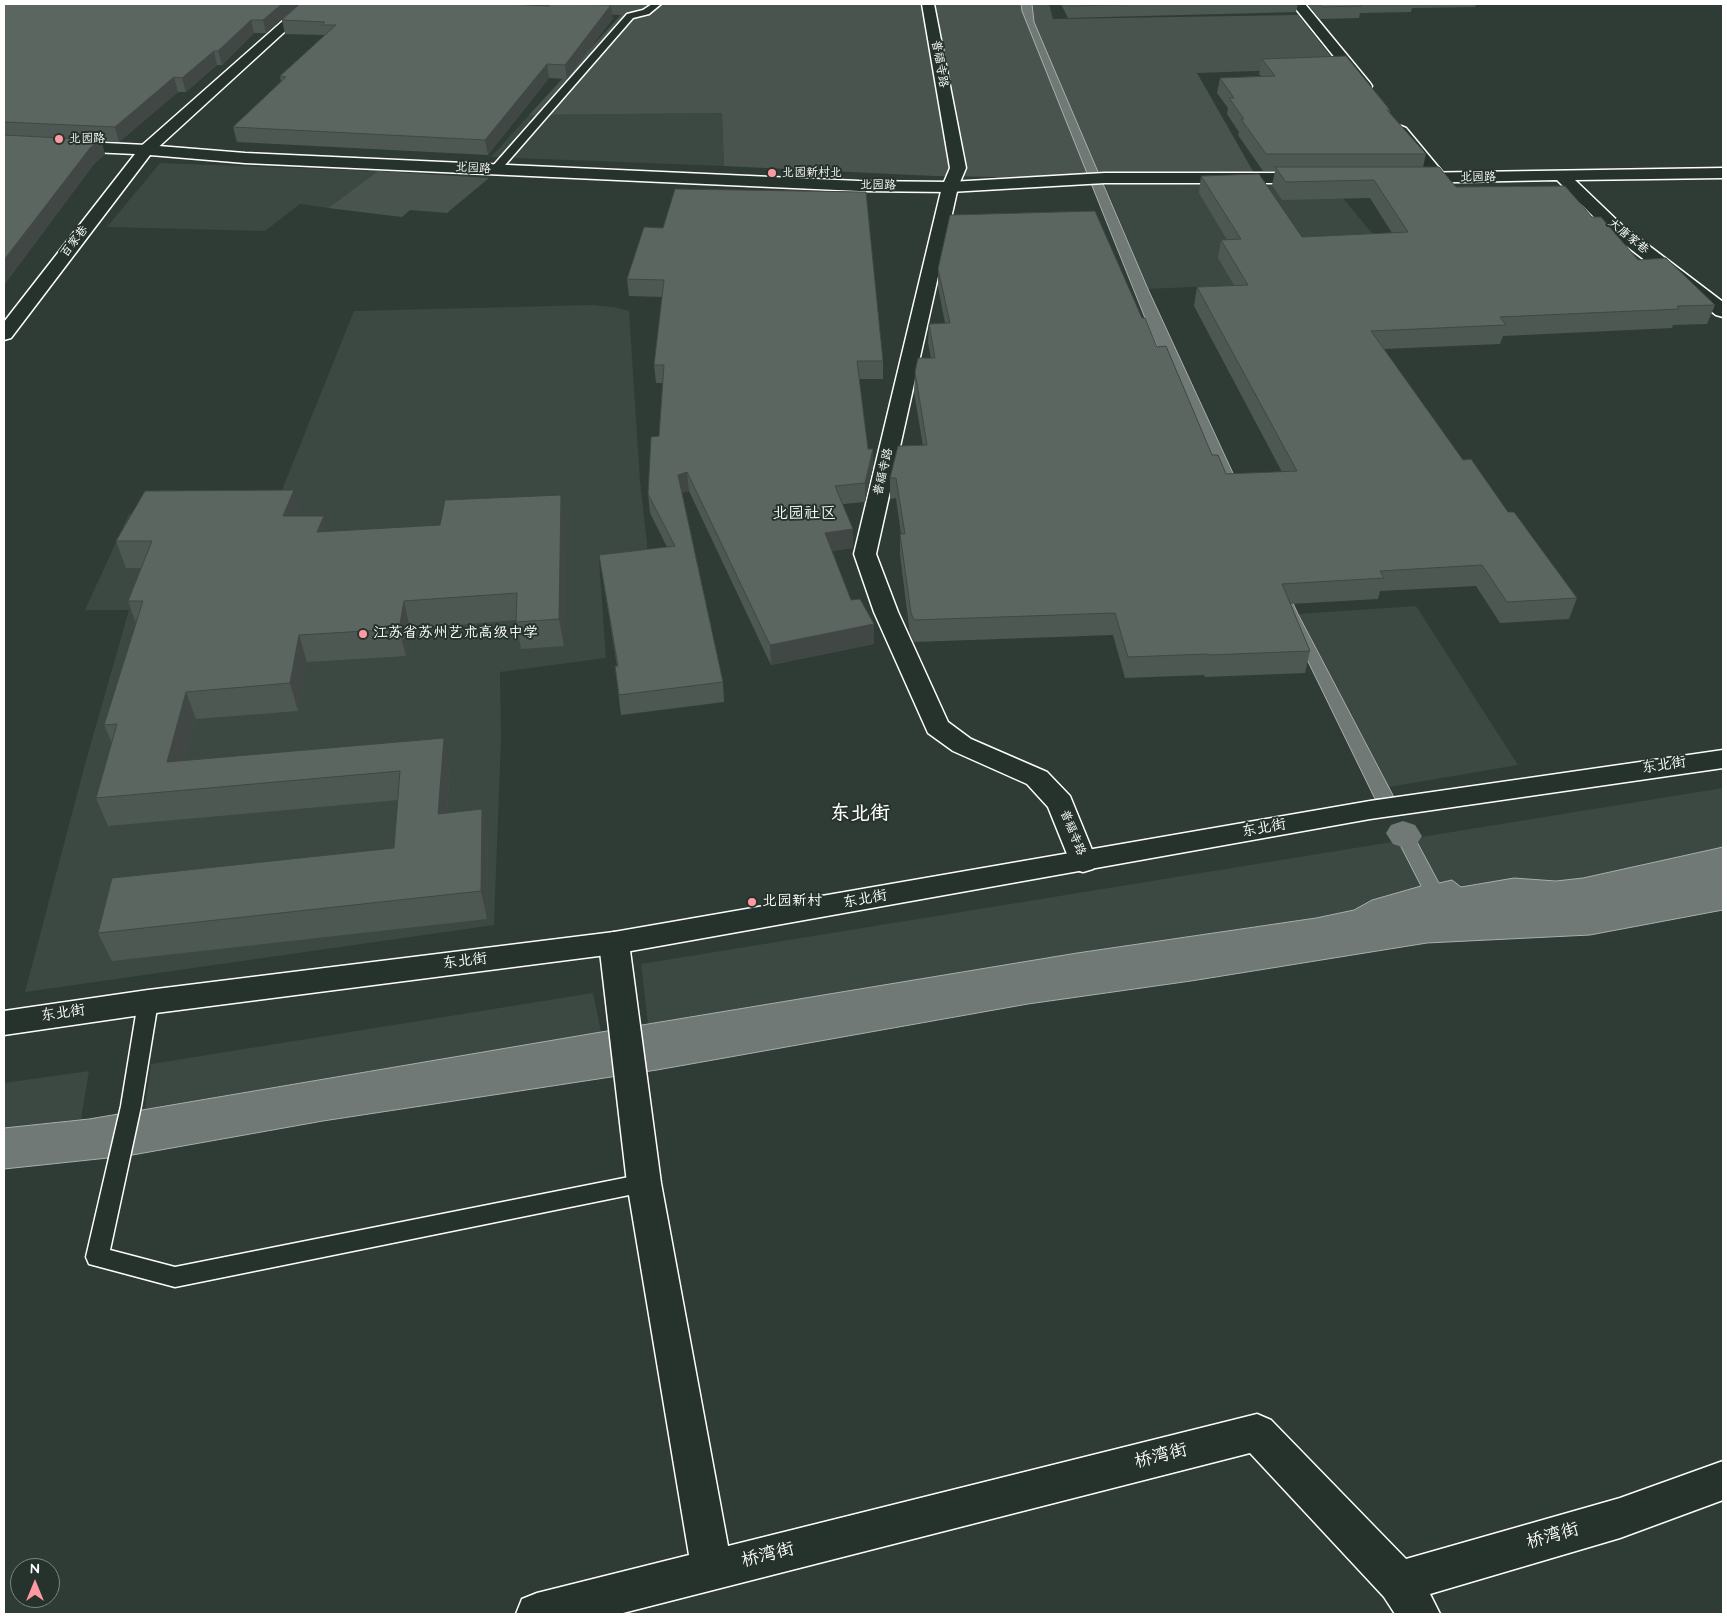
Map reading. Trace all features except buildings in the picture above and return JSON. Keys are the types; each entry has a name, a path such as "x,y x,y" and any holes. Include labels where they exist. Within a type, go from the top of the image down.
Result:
{"street":[{"name":"百家巷","path":"4,334 146,150 309,4"},
{"name":"普福寺路","path":"928,4 958,168 950,187 866,554 886,612 936,728 962,745 1037,778 1060,802 1083,862"},
{"path":"1298,4 1377,101"},
{"path":"1395,123 1439,178"},
{"name":"北园路","path":"4,143 146,150 245,158 835,185 950,187 1105,178 1331,178"},
{"name":"北园路","path":"1400,178 1723,173"},
{"name":"大唐家巷","path":"1562,176 1618,230 1723,311"},
{"name":"东北街","path":"4,1023 148,1002 614,943 1370,810 1723,759"},
{"path":"614,943 630,1086 644,1183 712,1570"},
{"name":"桥湾街","path":"537,1614 1257,1433 1409,1598 1723,1481"}],"lane":[{"path":"496,170 630,16 646,12 657,4"},
{"path":"148,1002 120,1160 96,1257 175,1277 644,1183"}],"shaded area":[{"path":"351,4 1049,4 1053,19 1298,15 1340,68 1197,73 1254,173 1000,177 935,176 724,166 722,113 529,115 621,15"},
{"path":"1021,4 1032,4 1034,22 1148,289 1298,614 1395,799 1375,799 1198,436 1149,328 1022,11"},
{"path":"722,113 724,166 491,157 529,115"},
{"path":"160,163 378,171 328,208 300,204 265,231 107,227"},
{"path":"378,171 489,178 447,213 410,210 402,217 328,208"},
{"path":"1104,183 1333,186 1408,277 1148,289"},
{"name":"江苏省苏州艺术高级中学","path":"592,305 614,307 629,311 640,481 648,553 599,559 606,658 500,672 501,738 494,925 25,992 85,764 129,610 85,610 129,514 274,510 354,311"},
{"path":"1416,606 1518,765 1389,787 1298,614"},
{"path":"1723,788 1723,847 1583,878 1556,881 1514,878 1461,887 1439,883 1415,838"},
{"path":"1405,836 1415,838 1439,883 1452,880 1461,887 1514,878 1556,881 1583,878 1723,847 1723,910 1590,935 1427,943 1191,981 1028,1004 657,1070 323,1121 127,1156 4,1169 4,1128 89,1119 1077,953 1316,918 1354,910 1372,900 1421,886 1398,841 1399,838"},
{"path":"1398,841 1421,886 1372,900 1354,910 1316,918 1077,953 648,1024 641,964"},
{"path":"593,993 601,1032 145,1109 151,1064"},
{"path":"89,1071 81,1119 4,1128 4,1083"}],"place":[{"name":"北园路","path":"59,139"},
{"name":"北园新村北","path":"772,173"},
{"name":"江苏省苏州艺术高级中学","path":"363,634"},
{"name":"北园新村","path":"752,902"}],"district":[{"name":"北园社区","path":"804,515"},
{"name":"东北街","path":"860,815"}]}
